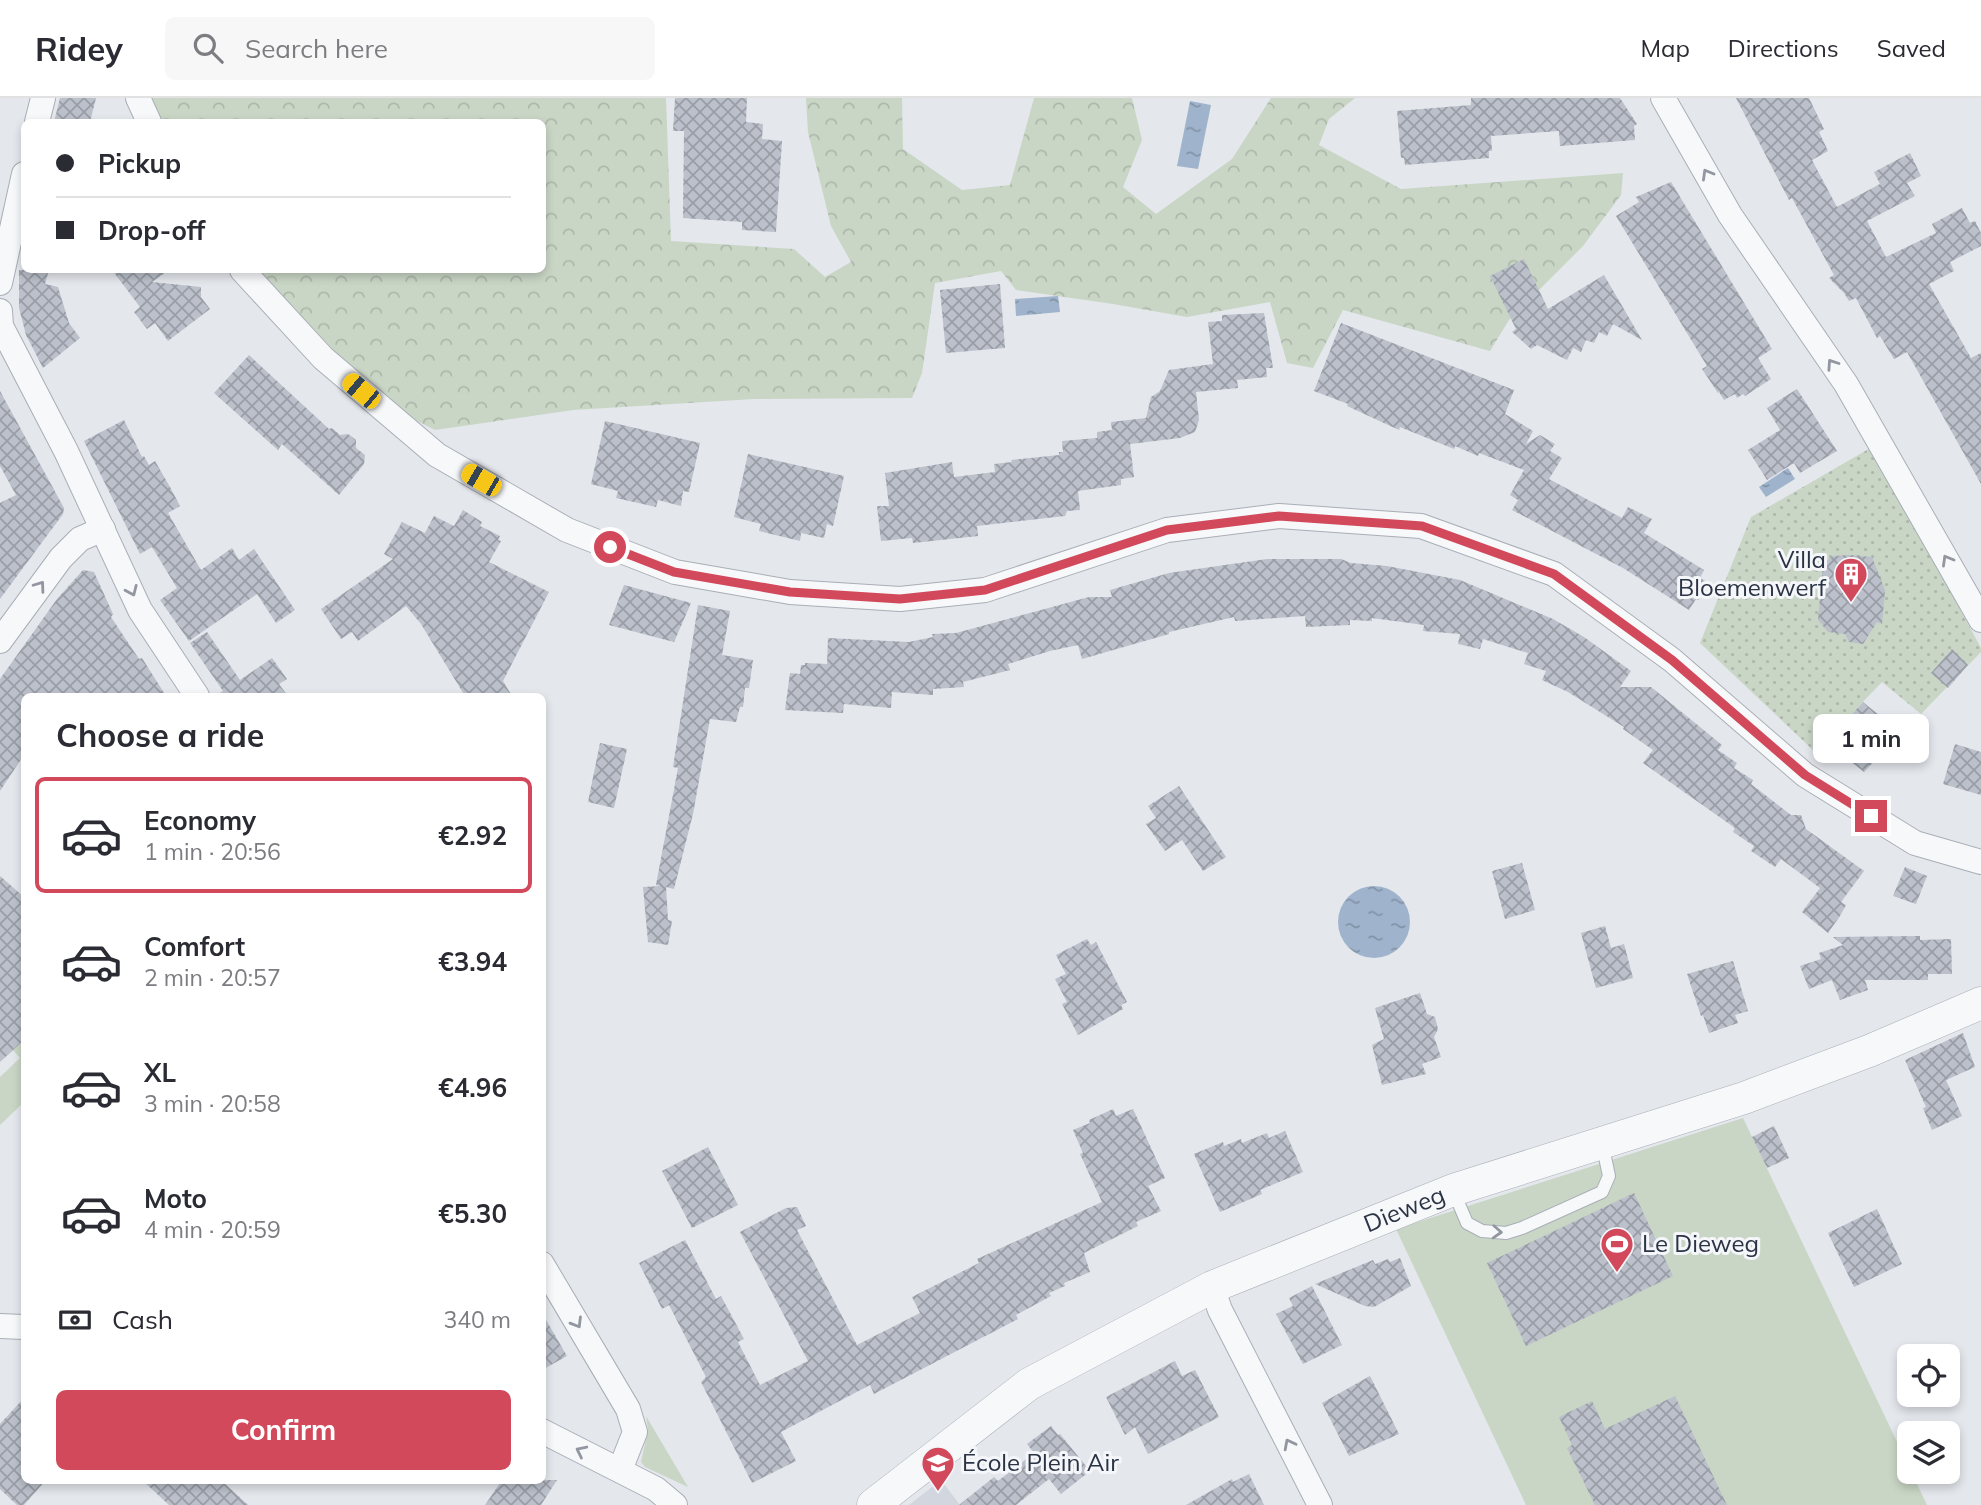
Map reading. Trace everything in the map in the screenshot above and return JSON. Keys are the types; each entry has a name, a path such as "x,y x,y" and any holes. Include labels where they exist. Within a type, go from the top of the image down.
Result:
{"street":[{"path":"38,119 43,98"},
{"path":"138,98 148,119"},
{"path":"1663,98 1730,215 1846,384 1981,620"},
{"path":"0,283 21,188"},
{"path":"245,273 323,358 437,455 568,530 674,572 790,592 900,599 985,590 1167,530 1279,516 1422,526 1554,574 1672,660 1805,775 1915,843 1981,862"},
{"path":"0,312 1,326 103,529 140,610 195,693"},
{"path":"0,641 61,558 80,539 103,529"},
{"name":"Dieweg","path":"873,1505 1029,1384 1212,1287 1452,1190 1744,1098 1869,1051 1981,1003"},
{"path":"546,1271 628,1409 635,1432 620,1470"},
{"path":"1212,1287 1220,1310 1320,1505"},
{"path":"0,1326 21,1326"},
{"path":"546,1434 656,1489 675,1505"}],"lane":[{"path":"1452,1190 1467,1223 1482,1231 1506,1233 1522,1228 1602,1192 1609,1176 1601,1142"}],"shaded area":[{"name":"École Plein Air","path":"941,1480 960,1505 909,1505"}],"green space":[{"path":"151,98 666,98 671,241 794,249 825,277 851,262 831,226 808,132 806,98 902,98 903,149 962,190 1010,185 1034,98 1132,98 1142,140 1123,187 1156,214 1232,159 1271,98 1355,98 1329,119 1319,145 1401,189 1623,173 1621,195 1583,246 1509,320 1490,351 1343,310 1313,368 1287,363 1270,302 1187,317 1016,290 1001,271 935,283 922,373 912,398 754,399 573,410 435,430 397,411 298,317 261,273 546,273 546,119 161,119"},
{"path":"1872,447 1981,652 1921,714 1882,682 1815,752 1700,643 1751,517"},
{"path":"21,1043 21,1105 0,1125 0,1077 20,1058 13,1050"},
{"name":"Le Dieweg","path":"1743,1118 1897,1442 1897,1484 1917,1484 1927,1505 1526,1505 1396,1229"},
{"path":"646,1416 688,1487 645,1467 641,1462 648,1430"}],"water":[{"path":"1190,101 1211,105 1198,169 1177,166"},
{"path":"1058,296 1060,312 1016,316 1015,299"},
{"path":"1788,468 1795,479 1766,497 1759,487"},
{"path":"1374,886 1394,892 1404,902 1410,922 1404,942 1394,952 1374,958 1354,952 1344,942 1338,922 1344,902 1354,892"}],"building":[{"path":"60,98 96,98 91,119 55,119"},
{"path":"675,98 747,98 746,122 763,124 762,139 782,141 776,232 742,230 742,222 683,218 684,131 673,131"},
{"path":"1471,98 1620,98 1637,124 1634,126 1635,140 1560,146 1559,131 1491,136 1492,151 1489,151 1489,158 1405,165 1404,158 1401,158 1397,111 1471,105"},
{"path":"1736,98 1809,98 1824,129 1819,132 1828,151 1812,160 1837,207 1880,184 1874,172 1910,153 1921,176 1907,183 1915,196 1867,221 1886,257 1936,233 1932,224 1962,208 1970,223 1975,221 1981,233 1981,246 1950,262 1954,271 1929,284 1971,358 1981,353 1981,484 1907,352 1894,359 1880,336 1877,338 1856,298 1849,301 1829,278 1834,275 1792,198 1789,200"},
{"path":"1671,182 1772,349 1758,358 1771,379 1745,396 1743,394 1737,398 1735,394 1724,400 1718,393 1702,369 1707,366 1616,216 1639,202 1636,197"},
{"path":"1524,259 1548,309 1604,275 1642,340 1613,324 1607,336 1599,332 1594,343 1586,340 1581,352 1573,348 1567,360 1537,345 1531,349 1512,332 1516,329 1490,276"},
{"path":"19,270 21,273 48,273 45,284 58,287 69,323 80,338 43,368 26,335 19,308"},
{"path":"114,273 165,273 152,282 201,287 201,297 210,309 168,341 155,323 147,329 134,312 140,307"},
{"path":"1000,284 1005,348 946,353 940,290"},
{"path":"1264,313 1273,368 1266,368 1267,377 1237,380 1238,388 1196,392 1199,420 1195,432 1180,438 1130,444 1134,477 1121,479 1121,485 1078,491 1080,510 1067,511 1065,516 977,526 978,536 913,543 912,538 881,541 877,506 889,506 885,473 952,462 954,477 995,472 994,464 1012,462 1011,460 1059,455 1059,452 1063,452 1062,441 1097,438 1097,432 1112,430 1111,422 1146,418 1151,397 1160,391 1169,370 1213,364 1208,322 1222,321 1222,315"},
{"path":"1341,323 1514,390 1505,414 1533,431 1526,444 1540,435 1555,444 1550,451 1562,458 1549,479 1622,518 1628,507 1652,519 1644,533 1704,570 1700,578 1709,583 1699,600 1696,599 1689,610 1623,568 1512,510 1518,500 1510,495 1524,470 1479,453 1478,456 1455,446 1454,449 1400,427 1399,430 1347,406 1348,404 1314,391"},
{"path":"249,355 329,429 332,428 340,435 348,434 356,440 356,448 365,455 364,464 339,495 282,444 278,450 214,393"},
{"path":"1797,389 1837,451 1800,473 1794,463 1767,480 1748,450 1780,430 1767,408"},
{"path":"0,391 64,508 63,514 0,599 0,503 16,495 0,466"},
{"path":"124,420 142,457 144,456 149,465 155,461 180,506 168,513 201,570 232,548 239,560 254,549 295,610 276,623 257,594 189,641 160,600 177,588 152,547 140,554 84,441"},
{"path":"605,421 700,443 689,492 683,491 681,506 658,500 656,507 616,498 618,491 591,484"},
{"path":"748,454 844,476 833,526 827,524 824,538 801,533 800,541 759,531 761,524 734,517"},
{"path":"463,510 482,522 480,526 500,536 498,540 501,541 489,562 549,592 503,681 510,693 463,693 421,624 406,606 358,641 352,632 341,639 321,609 393,559 384,554 402,522 425,533 434,516 454,526"},
{"name":"Villa Bloemenwerf","path":"1833,556 1872,557 1885,590 1882,624 1877,622 1863,644 1849,642 1845,634 1828,632 1818,620 1823,564"},
{"path":"1267,559 1341,559 1351,563 1387,566 1460,580 1553,619 1584,637 1631,671 1620,687 1651,687 1722,745 1718,750 1737,763 1734,768 1753,780 1751,784 1791,815 1801,815 1806,829 1864,871 1841,902 1846,905 1840,916 1828,933 1802,912 1820,888 1781,859 1775,867 1751,851 1754,846 1733,832 1735,828 1643,763 1653,750 1623,729 1624,727 1568,692 1542,680 1546,671 1524,664 1528,653 1483,639 1480,649 1458,644 1460,634 1423,631 1424,625 1372,618 1372,621 1350,620 1350,625 1306,627 1305,616 1235,621 1234,617 1169,632 1082,659 1078,645 1050,651 1008,664 1010,670 963,682 964,687 933,689 933,695 892,692 891,708 844,704 843,713 785,710 790,673 800,674 801,665 805,663 827,664 828,638 909,642 933,637 932,634 956,633 1089,597 1112,597 1110,590 1169,573"},
{"path":"83,570 94,572 113,614 111,617 164,693 21,693 21,760 0,791 0,679 57,599"},
{"path":"624,585 691,603 674,642 609,625"},
{"path":"698,605 730,611 722,655 753,660 749,688 745,688 743,707 740,707 736,722 710,719 693,814 674,889 666,887 668,920 672,921 668,945 648,942 643,887 660,886 656,885 678,768 673,767"},
{"path":"207,632 240,680 272,658 287,679 279,684 286,693 220,693 223,691 190,643"},
{"path":"1952,649 1968,665 1948,688 1931,673"},
{"path":"1863,702 1901,733 1864,772 1826,742"},
{"path":"600,743 627,749 614,808 588,802"},
{"path":"1955,744 1981,752 1981,795 1943,784"},
{"path":"1179,786 1226,857 1203,871 1182,840 1165,851 1146,824 1156,818 1148,806"},
{"path":"1522,863 1535,910 1505,919 1492,871"},
{"path":"1905,867 1927,876 1916,904 1893,896"},
{"path":"0,876 21,894 21,1043 0,1062"},
{"path":"1605,926 1611,948 1624,944 1633,978 1596,988 1581,933"},
{"path":"1920,936 1920,940 1951,939 1952,974 1928,974 1928,980 1865,980 1868,990 1840,1000 1832,980 1809,989 1800,966 1821,959 1819,953 1843,945 1833,937"},
{"path":"1087,939 1091,945 1096,942 1127,1002 1121,1005 1123,1009 1078,1035 1062,1004 1067,1002 1055,979 1066,974 1056,955"},
{"path":"1733,961 1748,1011 1735,1015 1738,1023 1709,1033 1687,974"},
{"path":"1420,993 1427,1014 1435,1017 1438,1029 1434,1037 1441,1057 1422,1064 1426,1074 1382,1085 1372,1045 1384,1039 1375,1008"},
{"path":"1963,1033 1975,1067 1946,1080 1962,1116 1932,1130 1923,1108 1926,1107 1905,1060"},
{"path":"1113,1109 1116,1116 1133,1109 1165,1178 1148,1186 1161,1211 1136,1222 1138,1226 1084,1253 1090,1272 1064,1283 1065,1286 1049,1293 1051,1296 1016,1315 1018,1319 874,1394 870,1385 781,1432 796,1461 752,1483 701,1382 706,1377 669,1305 662,1309 639,1263 685,1240 716,1299 721,1296 744,1339 738,1342 760,1385 808,1361 740,1232 786,1208 797,1207 806,1226 797,1230 857,1345 920,1313 912,1297 979,1263 977,1259 1102,1202 1080,1154 1083,1153 1073,1130"},
{"path":"1774,1126 1789,1158 1767,1168 1752,1137"},
{"path":"1285,1131 1303,1172 1260,1190 1262,1194 1220,1212 1194,1154 1223,1142 1224,1146 1241,1139 1242,1143 1267,1133 1269,1138"},
{"path":"708,1147 738,1205 692,1228 662,1171"},
{"path":"1634,1193 1673,1276 1526,1346 1487,1263"},
{"path":"1877,1209 1902,1264 1854,1287 1828,1233"},
{"path":"1400,1258 1411,1286 1374,1307 1365,1306 1315,1284 1373,1260 1375,1264"},
{"path":"1312,1286 1342,1345 1303,1364 1276,1314 1293,1306 1289,1298"},
{"path":"546,1320 567,1356 546,1368"},
{"path":"1175,1361 1182,1376 1195,1370 1219,1417 1148,1454 1135,1427 1125,1435 1106,1397"},
{"path":"1370,1376 1399,1434 1349,1456 1322,1403"},
{"path":"1675,1396 1727,1505 1595,1505 1567,1448 1572,1445 1559,1417 1592,1401 1605,1429"},
{"path":"21,1401 21,1484 42,1484 24,1505 17,1505 0,1489 0,1424"},
{"path":"1051,1426 1090,1471 1061,1494 1049,1479 1016,1505 959,1505 994,1477 998,1481 1034,1453 1027,1444"},
{"path":"1249,1474 1264,1505 1186,1505 1232,1479 1233,1482"},
{"path":"546,1480 557,1480 541,1505 485,1505 499,1484 546,1484"},
{"path":"146,1484 225,1484 248,1505 169,1505"}],"place":[{"name":"Villa Bloemenwerf","path":"1851,604"},
{"name":"Le Dieweg","path":"1617,1274"},
{"name":"École Plein Air","path":"938,1493"}],"route":[{"path":"610,547 674,572 790,592 900,599 985,590 1167,530 1279,516 1422,526 1554,574 1672,660 1805,775 1871,816"}]}
